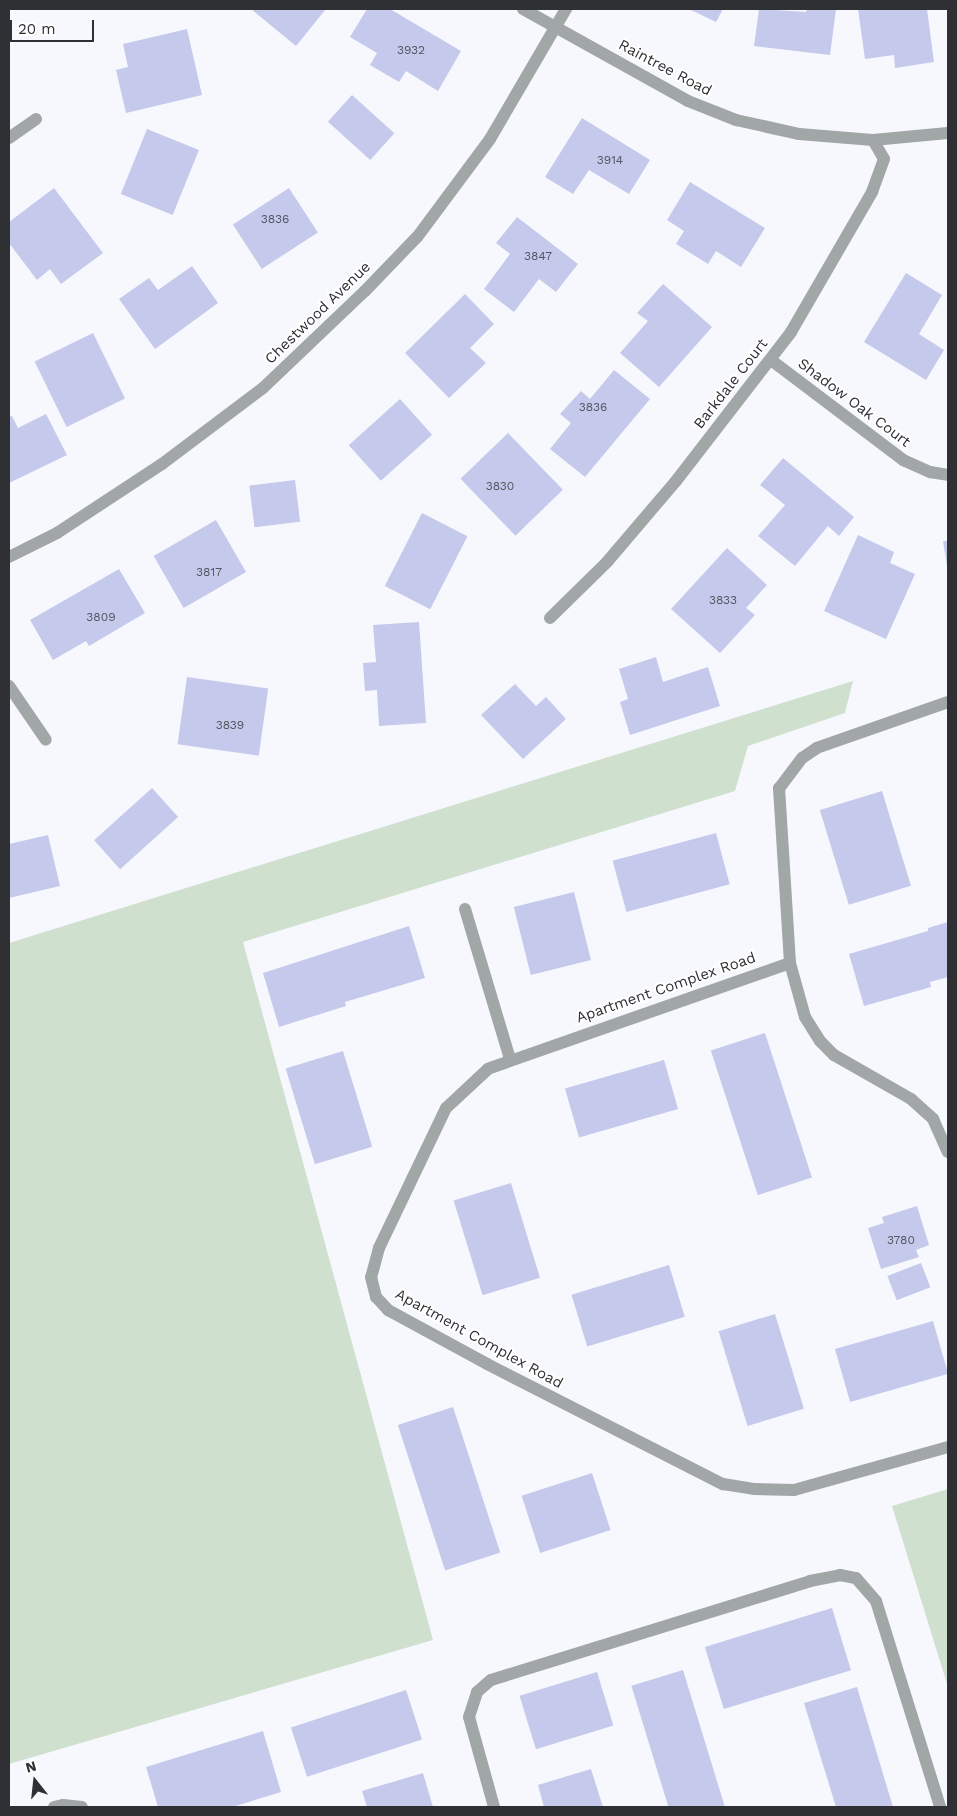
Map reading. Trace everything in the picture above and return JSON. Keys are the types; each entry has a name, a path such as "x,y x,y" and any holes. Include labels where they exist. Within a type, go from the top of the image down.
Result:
{"street":[{"name":"Raintree Road","path":"523,9 688,101 736,120 799,134 873,140 948,133"},
{"name":"Chestwood Avenue","path":"9,557 57,533 146,474 264,388 365,291 418,236 490,139 566,9"},
{"path":"9,138 36,119"},
{"name":"Barkdale Court","path":"550,618 619,547 771,360 791,332 872,192 884,159 873,140"},
{"name":"Shadow Oak Court","path":"771,360 902,460 930,472 948,475"},
{"path":"9,686 46,740"},
{"path":"948,702 818,748 802,758 779,788 790,963 805,1017 820,1041 834,1055 911,1099 933,1119 948,1152"},
{"path":"465,909 510,1059"},
{"name":"Apartment Complex Road","path":"790,963 510,1059 488,1069 446,1108 379,1248 371,1277 376,1297 388,1310 723,1484 754,1489 794,1490 948,1446"},
{"path":"494,1807 469,1717 477,1692 491,1680 810,1581 840,1575 856,1578 876,1601 940,1807"},
{"path":"54,1807 63,1804 82,1807"}],"green space":[{"path":"853,681 845,713 748,746 735,791 243,942 433,1640 9,1764 9,943"},
{"path":"948,1489 948,1687 892,1506"}],"building":[{"path":"251,9 326,9 296,46"},
{"path":"367,9 390,9 461,51 438,91 406,71 399,82 370,65 377,53 350,37"},
{"path":"689,9 723,9 716,22"},
{"path":"759,9 806,12 807,9 836,9 830,55 754,46"},
{"path":"858,9 927,9 934,62 895,68 894,55 865,59"},
{"path":"187,29 202,95 126,113 116,70 128,67 123,44"},
{"path":"352,95 394,133 370,160 328,122"},
{"path":"582,118 650,160 629,194 589,170 573,194 545,177"},
{"path":"147,129 199,150 173,215 121,194"},
{"path":"690,182 765,228 741,267 716,251 708,264 676,244 684,231 667,220"},
{"path":"54,188 103,253 61,284 50,269 37,280 9,243 9,222"},
{"path":"289,188 318,232 262,269 233,224"},
{"path":"517,217 578,264 556,292 539,279 514,312 484,289 510,254 496,243"},
{"path":"192,266 218,303 155,349 119,299 149,278 158,290"},
{"path":"906,273 942,295 919,334 944,350 926,380 864,342"},
{"path":"663,284 712,327 659,387 620,353 648,321 637,313"},
{"path":"465,294 494,324 470,348 486,363 449,398 405,353"},
{"path":"93,333 125,399 67,427 35,361"},
{"path":"614,370 650,399 585,477 550,449 571,423 560,414 581,391 590,399"},
{"path":"400,399 432,435 381,481 349,445"},
{"path":"46,414 67,455 9,483 9,417 12,416 18,428"},
{"path":"508,433 563,490 515,536 461,479"},
{"path":"783,458 854,517 839,536 828,526 795,566 758,536 785,505 760,485"},
{"path":"295,480 300,522 254,527 249,486"},
{"path":"422,513 467,536 430,609 385,586"},
{"path":"216,520 246,572 184,608 154,556"},
{"path":"858,535 894,552 890,563 915,574 886,639 824,611"},
{"path":"943,541 948,541 948,566 947,566"},
{"path":"727,548 767,585 746,608 755,615 720,653 671,609"},
{"path":"119,569 145,613 89,646 86,641 53,660 30,620"},
{"path":"419,622 426,723 379,726 377,690 365,691 363,663 376,662 373,625"},
{"path":"656,657 663,682 708,667 720,706 630,735 620,702 628,699 619,669"},
{"path":"187,677 268,688 259,756 178,744"},
{"path":"515,684 536,706 546,697 566,719 523,759 481,715"},
{"path":"152,788 178,817 120,869 94,840"},
{"path":"882,791 911,886 849,905 820,810"},
{"path":"716,833 730,884 626,912 613,861"},
{"path":"48,835 60,886 9,898 9,844"},
{"path":"574,892 591,960 531,975 514,907"},
{"path":"948,922 948,977 930,982 931,987 864,1006 849,954 928,931 928,928"},
{"path":"409,926 425,978 345,1002 346,1006 279,1027 263,973"},
{"path":"765,1033 812,1178 758,1195 711,1051"},
{"path":"343,1051 372,1147 315,1164 286,1069"},
{"path":"664,1060 678,1109 579,1137 565,1088"},
{"path":"511,1183 540,1278 483,1295 454,1201"},
{"path":"917,1206 929,1245 916,1250 919,1257 881,1269 868,1228 884,1223 882,1217"},
{"path":"921,1263 930,1287 897,1300 887,1276"},
{"path":"669,1265 685,1317 587,1346 571,1295"},
{"path":"775,1314 804,1409 748,1426 719,1331"},
{"path":"933,1321 948,1374 850,1402 835,1349"},
{"path":"453,1407 500,1553 445,1570 398,1425"},
{"path":"592,1473 611,1530 540,1553 522,1496"},
{"path":"832,1608 851,1670 724,1709 705,1647"},
{"path":"683,1670 725,1807 668,1807 631,1686"},
{"path":"597,1672 613,1726 536,1749 520,1696"},
{"path":"857,1687 893,1807 836,1807 804,1703"},
{"path":"406,1690 422,1739 307,1777 291,1727"},
{"path":"263,1731 281,1792 232,1807 158,1807 146,1767"},
{"path":"591,1769 603,1807 544,1807 538,1785"},
{"path":"423,1773 433,1807 367,1807 362,1791"}]}
